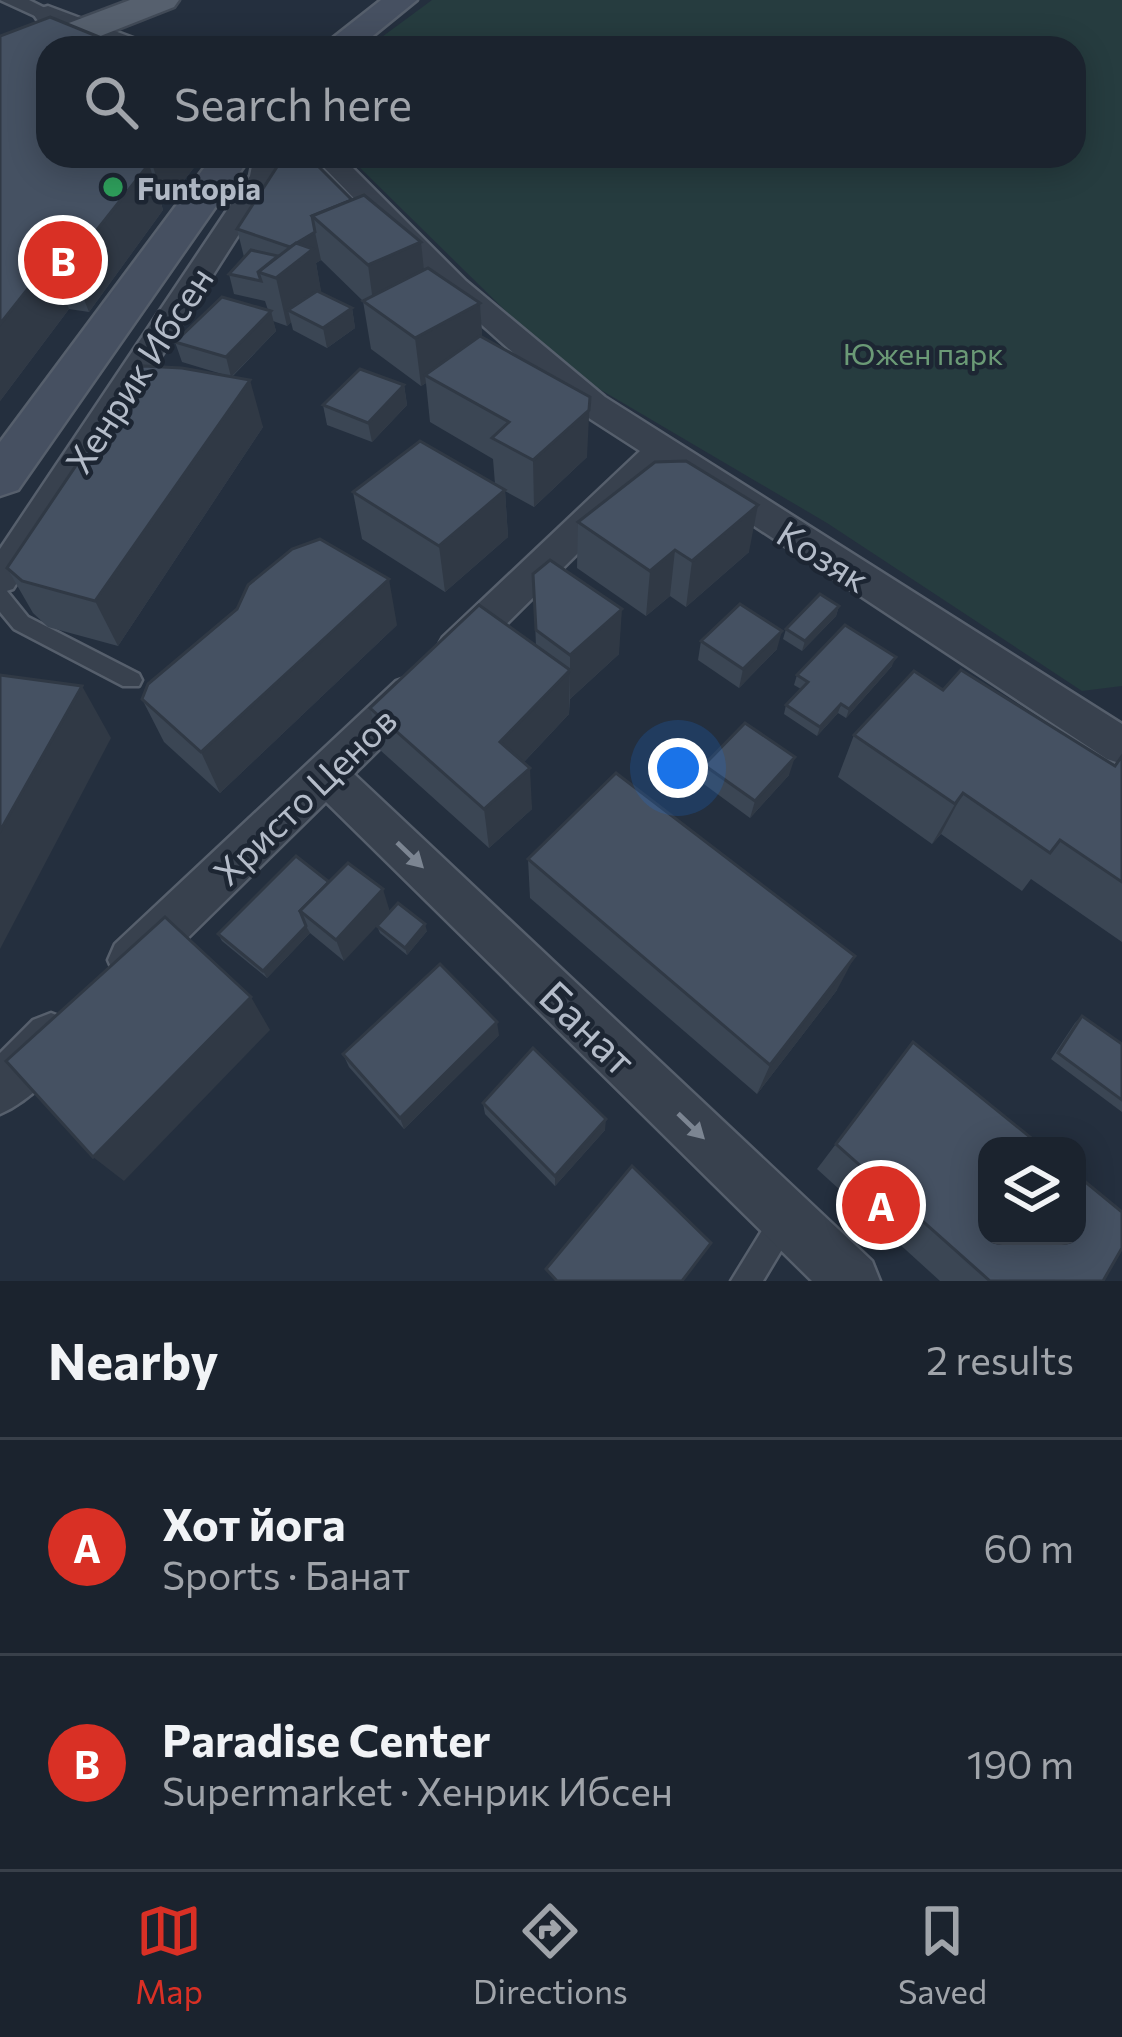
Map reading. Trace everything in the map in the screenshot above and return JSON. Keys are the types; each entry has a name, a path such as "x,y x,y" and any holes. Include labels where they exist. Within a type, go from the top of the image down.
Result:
{"main road":[{"path":"0,33 48,15 86,15 162,0"},
{"path":"353,36 401,0"},
{"path":"48,36 86,15"},
{"path":"0,62 36,42"},
{"name":"Хенрик Ибсен","path":"0,478 223,168"}],"street":[{"path":"10,0 48,15"},
{"path":"86,15 116,36"},
{"name":"Хенрик Ибсен","path":"0,579 265,168"},
{"name":"Козяк","path":"338,168 456,287 535,358 660,452 1122,746"},
{"name":"Христо Ценов","path":"0,1088 660,452"},
{"name":"Банат","path":"326,774 852,1281"}],"lane":[{"path":"0,597 21,623 131,680"},
{"path":"746,1281 786,1217"}],"green space":[{"name":"Южен парк","path":"432,0 1122,0 1122,686 1082,691 827,523 584,380 527,332 360,168 1086,168 1086,36 383,36"}],"building":[{"path":"50,17 97,36 36,36 36,168 146,168 70,264 49,262 0,324 0,36"},
{"path":"276,168 320,168 352,200 312,216 315,232 290,247 237,229"},
{"path":"364,195 421,242 368,265 312,216"},
{"path":"296,243 313,249 276,278 258,272"},
{"path":"251,250 278,256 258,272 261,281 229,274"},
{"path":"428,268 480,303 415,338 363,301"},
{"path":"317,291 352,308 323,328 288,310"},
{"path":"222,297 271,311 226,357 175,342"},
{"path":"480,336 590,397 589,410 533,460 492,438 509,422 425,375"},
{"path":"143,366 250,380 95,601 22,581 7,568"},
{"path":"360,369 404,385 368,423 323,405"},
{"path":"420,441 505,490 439,546 353,492"},
{"path":"686,461 758,505 692,561 675,550 650,571 578,522 655,462"},
{"path":"320,539 389,579 201,752 142,699 148,684 237,609 248,585 292,549"},
{"path":"550,560 622,609 570,655 536,630 533,574"},
{"path":"820,594 839,606 805,641 786,629"},
{"path":"740,604 782,631 743,669 701,641"},
{"path":"479,605 570,670 500,742 530,768 484,809 370,708"},
{"path":"845,625 896,657 849,709 841,704 820,727 786,705 808,682 797,675"},
{"path":"961,670 1115,766 1122,756 1122,882 1060,840 1050,853 963,793 955,804 854,735 914,671 943,690"},
{"path":"0,675 82,686 0,831"},
{"path":"745,723 795,757 755,801 704,765"},
{"path":"616,773 855,956 770,1065 528,859"},
{"path":"296,856 329,882 300,911 306,926 263,971 218,934"},
{"path":"348,863 383,889 336,940 300,911"},
{"path":"398,903 425,924 405,948 377,926"},
{"path":"165,917 251,997 93,1157 6,1061"},
{"path":"440,964 497,1022 400,1118 343,1054"},
{"path":"1082,1016 1122,1044 1122,1100 1058,1053"},
{"path":"913,1042 1030,1137 978,1137 978,1245 1086,1245 1086,1182 1122,1212 1122,1248 1103,1281 990,1281 836,1144"},
{"path":"533,1048 606,1119 555,1176 483,1103"},
{"path":"632,1166 711,1243 682,1281 557,1281 546,1269"}],"place":[{"name":"Funtopia","path":"113,187"},
{"name":"Paradise Center","path":"63,260"},
{"name":"Хот йога","path":"881,1205"}]}
